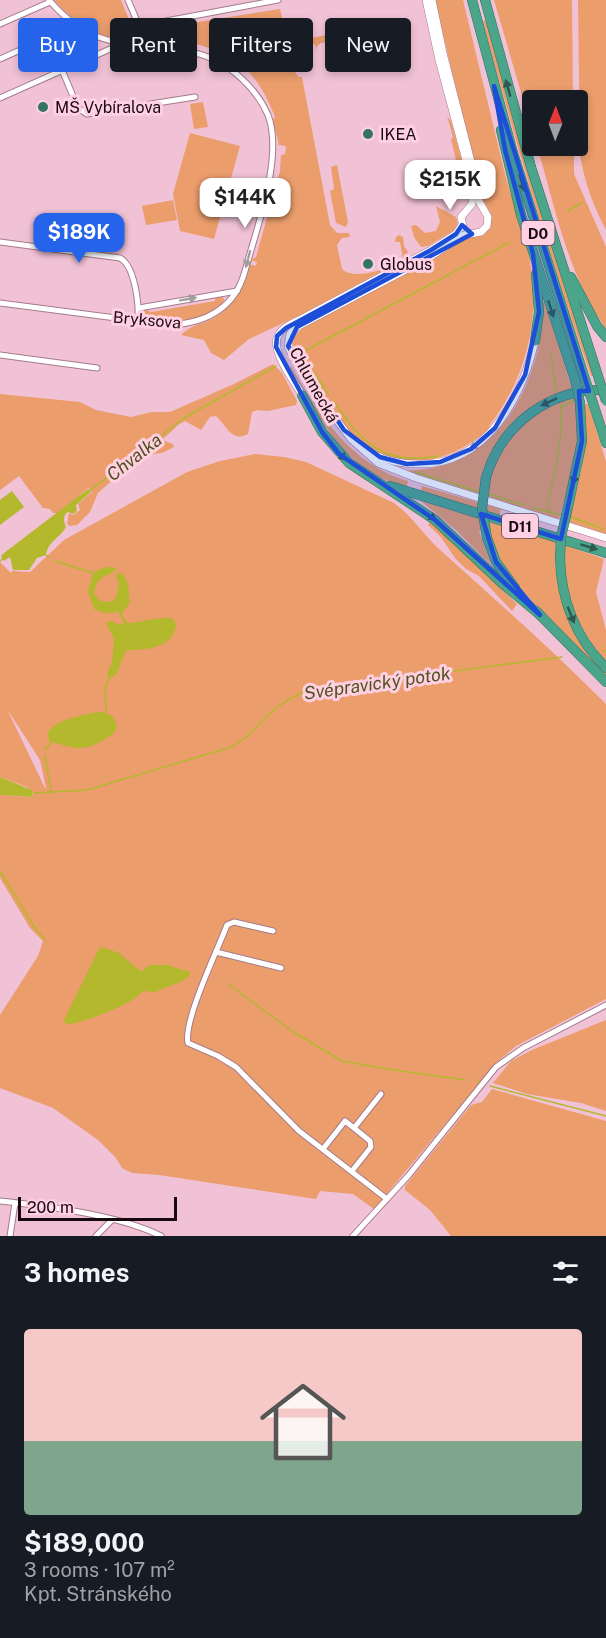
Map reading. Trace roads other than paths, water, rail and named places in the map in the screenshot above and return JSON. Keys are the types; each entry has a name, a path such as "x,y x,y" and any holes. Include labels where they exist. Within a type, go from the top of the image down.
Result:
{"highway":[{"name":"D0","path":"472,0 494,86 536,228 606,443"},
{"name":"D0","path":"485,0 515,113 606,401"},
{"path":"494,86 504,150 534,254 575,381 580,404 582,441 561,537 562,587 570,615 583,640 606,668"},
{"path":"556,244 581,297 606,337"},
{"path":"534,254 539,312 535,341"},
{"path":"606,390 566,395 533,411 517,424 492,459 486,477 482,508 487,538 493,556 504,575 606,682"},
{"name":"Chlumecká","path":"302,395 331,444 362,473"},
{"path":"362,473 435,520 504,585 540,615"},
{"name":"D11","path":"362,473 399,489 606,553"}],"main road":[{"path":"426,0 442,71 472,182 473,198 462,215 462,225 472,234 481,232 487,226 488,217 479,201 432,0"},
{"path":"468,208 478,207 484,210"},
{"name":"Chlumecká","path":"302,395 277,350 276,338 280,332 431,250 456,234 462,225"},
{"name":"Chlumecká","path":"344,430 311,386 289,349 288,342 292,332 425,260 464,235 472,234"},
{"path":"344,430 365,449 390,461 428,464 455,457 482,441 501,419 522,382 535,341"},
{"path":"344,430 364,452 392,470 606,538"}],"street":[{"path":"128,0 137,21 145,25 278,0"},
{"path":"0,24 50,1"},
{"name":"Bryksova","path":"50,1 66,18"},
{"path":"98,54 103,46 100,39"},
{"name":"Bryksova","path":"100,39 110,41"},
{"path":"98,54 110,49"},
{"path":"0,59 18,51"},
{"name":"Bryksova","path":"0,303 170,325 189,324 207,317 225,306 237,291 241,285 271,175 273,148 269,117 253,90 232,69 197,54"},
{"path":"0,98 58,72"},
{"path":"63,72 78,108 87,114 195,96"},
{"path":"0,242 120,258 127,262 130,269 139,308 138,320"},
{"path":"139,308 237,291"},
{"path":"0,355 97,368"},
{"path":"273,931 231,922 228,925 196,1000 187,1036 188,1043 236,1067 317,1147 323,1149 387,1199"},
{"path":"216,952 281,968"},
{"path":"353,1236 387,1199 496,1067 523,1048 606,1005"},
{"path":"354,1128 381,1094"},
{"path":"323,1149 345,1121 370,1141 371,1147 352,1171"},
{"path":"0,1201 112,1220 161,1236"},
{"path":"10,1236 15,1203"},
{"path":"96,1236 112,1220"}],"waterway":[{"name":"Chvalka","path":"568,211 581,203"},
{"name":"Chvalka","path":"299,354 510,242"},
{"path":"301,353 328,394"},
{"path":"551,355 556,391"},
{"name":"Chvalka","path":"88,492 184,418 276,366"},
{"path":"562,407 575,399"},
{"path":"333,401 354,429 376,448 402,458 438,456"},
{"path":"549,513 547,505 560,443 561,405"},
{"path":"415,472 480,492"},
{"path":"488,494 525,505"},
{"path":"532,508 563,515"},
{"path":"571,517 603,529"},
{"name":"Chvalka","path":"0,561 4,558"},
{"path":"55,561 93,573"},
{"name":"Svépravický potok","path":"34,793 87,790 228,748 245,737 283,703 310,690 562,657"},
{"path":"106,712 105,688 109,679"},
{"path":"45,750 51,742"},
{"path":"45,755 51,791"},
{"path":"0,871 35,928 45,940"},
{"path":"228,984 292,1031 342,1061 465,1080"},
{"path":"490,1086 606,1116"}],"place":[{"name":"MŠ Vybíralova","path":"43,107"},
{"name":"IKEA","path":"368,134"},
{"name":"Globus","path":"368,264"}]}
